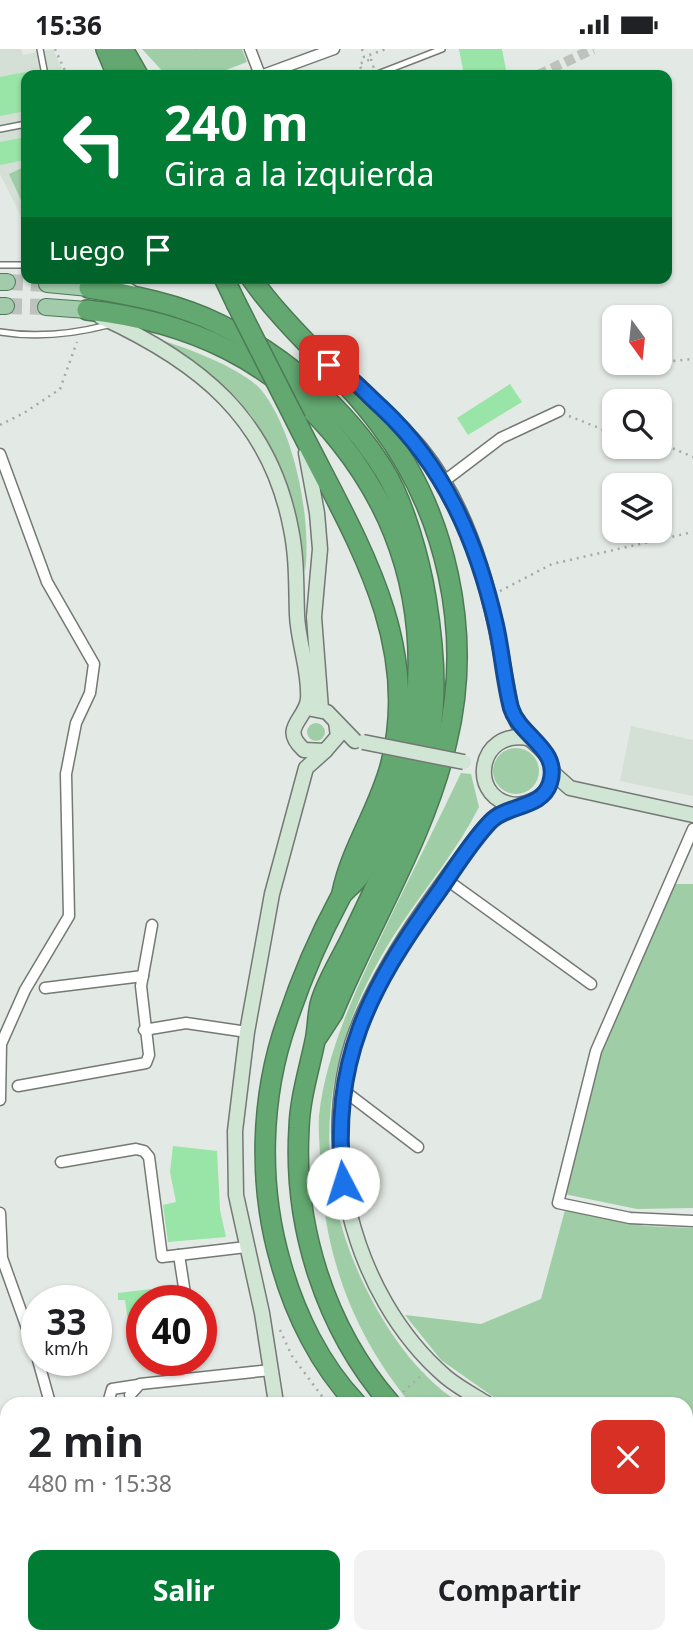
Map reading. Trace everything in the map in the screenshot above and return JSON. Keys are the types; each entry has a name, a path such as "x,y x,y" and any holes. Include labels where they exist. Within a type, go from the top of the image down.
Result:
{"highway":[{"path":"106,49 115,70"},
{"path":"123,49 135,70"},
{"path":"227,284 367,563 383,603 399,664 397,729 392,761 383,790 346,874 342,894 286,1023 269,1098 265,1150 268,1205 285,1279 311,1339 338,1385 350,1397"},
{"path":"256,284 292,331 329,365 380,425 407,467 430,514 450,580 457,653 454,699 447,742 414,838 333,1013 315,1040"},
{"path":"89,288 150,300 218,323 275,356 321,394 385,471 420,558 433,639 431,729 418,785 398,838 320,1002 315,1040 304,1080 299,1125 302,1209 311,1252 335,1317 366,1376 392,1397"},
{"path":"87,310 136,316 165,323 222,346 270,375 319,416 369,481 405,564 419,642 414,730 402,778 382,830 359,877 342,894"}],"main road":[{"path":"47,284 89,288"},
{"path":"46,307 87,310"}],"street":[{"path":"250,49 259,70"},
{"path":"275,70 334,49"},
{"path":"87,310 154,342 214,386 243,416 276,473 295,553 297,618 308,695 293,733 306,768 272,894 247,1031 234,1131 236,1195 275,1397"},
{"path":"329,365 342,371 400,424 443,482 466,528 489,597 511,708 518,725 548,756 552,772 570,788"},
{"path":"443,482 501,438 559,411"},
{"path":"296,421 309,464 317,513 320,549 314,617 321,709 359,742"},
{"path":"0,454 47,582 94,664 90,693 76,723 66,773 69,916 25,990 1,1044 0,1100"},
{"path":"301,714 321,709"},
{"path":"306,768 328,749 338,736 336,722"},
{"path":"521,805 505,803 491,793 484,779 484,766 488,754 499,742 514,737 531,739"},
{"path":"299,745 311,753 359,742 484,766"},
{"path":"543,795 552,772"},
{"path":"477,1397 447,1377 396,1319 375,1283 359,1246 343,1183 340,1132 343,1090 359,1024 373,995 447,880 494,818 543,795 570,788 693,815"},
{"path":"693,829 596,1051 558,1203 630,1218 693,1221"},
{"path":"447,880 592,984"},
{"path":"18,1086 143,1065 149,1055 144,1030 143,976 152,925"},
{"path":"45,988 143,976"},
{"path":"144,1030 186,1023 247,1031"},
{"path":"343,1090 418,1147"},
{"path":"61,1162 139,1149 149,1157 162,1257 246,1247"},
{"path":"0,1213 2,1258 21,1312"},
{"path":"179,1255 184,1285"},
{"path":"108,1397 112,1389 140,1384 271,1370"},
{"path":"42,1376 48,1397"},
{"path":"130,1395 140,1384"}],"lane":[{"path":"40,49 44,70"},
{"path":"388,70 442,49"},
{"path":"0,129 21,125"},
{"path":"0,265 21,265"},
{"path":"124,284 150,300"},
{"path":"87,310 89,288"},
{"path":"0,332 39,335 79,332 136,316"}],"path":[{"path":"55,49 65,70"},
{"path":"362,49 365,57 370,57"},
{"path":"362,70 359,64 386,49"},
{"path":"370,57 374,70"},
{"path":"0,425 60,389 79,332"},
{"path":"672,361 693,359"},
{"path":"559,411 602,429"},
{"path":"672,448 693,457"},
{"path":"489,597 552,563 693,532"},
{"path":"292,1356 323,1397"},
{"path":"397,1397 420,1376"}],"shaded area":[{"path":"0,49 21,49 23,55 53,49 63,70 21,70 21,216 0,174"},
{"path":"631,726 693,740 693,796 620,781"}],"green space":[{"path":"142,49 242,49 247,62 226,70 161,70"},
{"path":"21,168 21,200 9,174"},
{"path":"161,340 200,354 243,375 262,391 274,408 292,453 303,504 307,552 305,572 289,495 270,447 257,424 215,379"},
{"path":"316,723 322,726 325,732 322,738 316,741 310,738 307,732 310,726"},
{"path":"516,748 532,755 539,771 532,787 516,794 500,787 493,771 500,755"},
{"path":"461,773 471,774 479,807 461,838 400,926 375,967 355,1010 341,1053 332,1097 329,1141 333,1186 343,1231 360,1276 401,1347 428,1378 452,1397 405,1397 389,1376 356,1319 334,1258 327,1226 320,1159 319,1116 323,1090 337,1039 380,939"},
{"path":"671,884 693,884 693,1208 637,1209 564,1194 598,1056"},
{"path":"565,1210 645,1226 693,1228 693,1397 493,1397 441,1360 405,1315 481,1324 541,1299"}],"building":[{"path":"459,49 502,49 506,70 463,70"},
{"path":"21,73 21,112 0,116 0,77"},
{"path":"21,138 21,161 0,165 0,142"},
{"path":"510,384 522,402 468,435 457,418"},
{"path":"173,1146 217,1151 220,1210 226,1237 168,1242 163,1205 176,1202 170,1172"},
{"path":"126,1292 126,1307 125,1300 118,1300 118,1293"}],"tunnel":[{"path":"549,70 593,49"},
{"path":"7,282 21,283"},
{"path":"6,306 46,307"}],"route":[{"path":"329,365 342,371 400,424 423,451 443,482 466,528 485,579 497,627 511,708 518,725 544,749 552,772 550,784 543,795 529,804 506,810 481,832 386,970 373,995 359,1024 343,1090 340,1132 343,1183"}]}
